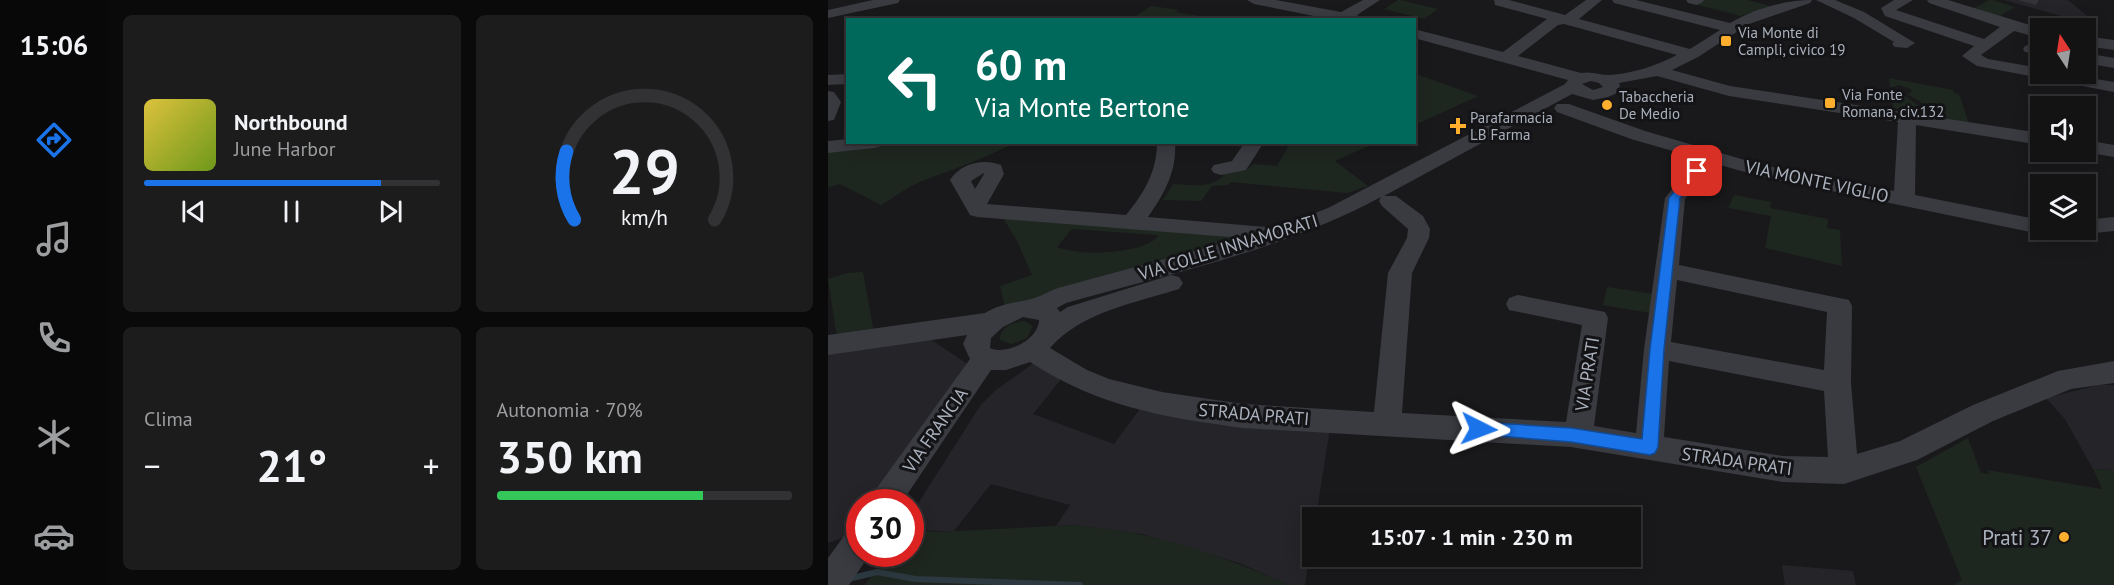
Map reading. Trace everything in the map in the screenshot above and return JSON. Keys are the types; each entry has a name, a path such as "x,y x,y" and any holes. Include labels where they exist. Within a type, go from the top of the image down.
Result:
{"street":[{"path":"828,14 893,0"},
{"path":"1254,0 1309,15 1352,18 1372,0"},
{"path":"1505,57 1553,22 1571,18 1594,0"},
{"path":"1619,0 1731,28"},
{"path":"1416,34 1505,57 1598,95 1610,91 1612,86 1607,80 1657,71 1692,54 1743,21 1805,0"},
{"path":"1823,0 1859,15 1907,43 1900,44"},
{"path":"1906,0 1888,8 1890,13 1985,44"},
{"path":"1934,0 2030,31"},
{"path":"1500,2 1692,54"},
{"path":"2011,26 1970,56 1983,63 2030,71"},
{"path":"2096,43 2114,45"},
{"path":"2096,60 2114,63"},
{"path":"1657,71 1721,89 2030,137"},
{"path":"828,80 846,78"},
{"path":"2096,84 2114,87"},
{"path":"934,331 980,353 1007,360 1041,344 1052,328 1068,317 1302,242 1389,201 1563,108 1580,86"},
{"name":"VIA COLLE INNAMORATI","path":"990,322 1012,311 1034,308 1058,297 1283,234 1336,213 1580,86"},
{"path":"828,96 832,102 828,116"},
{"name":"VIA MONTE VIGLIO","path":"1563,108 1638,135 1759,170 2030,225"},
{"path":"1904,200 1907,118"},
{"path":"828,147 856,144"},
{"path":"1132,222 1160,181 1168,156 1166,144"},
{"path":"1221,169 1239,166 1254,144"},
{"path":"2096,148 2114,151"},
{"path":"1650,447 1657,349 1675,198 1708,157"},
{"path":"1387,423 1400,273 1418,238 1419,229 1415,221 1389,201"},
{"path":"975,206 978,210 1283,234"},
{"path":"2096,226 2114,224"},
{"path":"1666,270 1840,306 1837,383 1844,471"},
{"name":"VIA PRATI","path":"1518,304 1596,318 1578,436"},
{"path":"1034,308 1050,315 1053,321 1052,328"},
{"path":"828,345 990,322"},
{"name":"VIA FRANCIA","path":"893,489 980,353 977,339 990,322"},
{"path":"1657,349 1837,383"},
{"name":"STRADA PRATI","path":"1032,350 1086,382 1161,402 1243,416 1578,436 1783,469 1844,471 1907,451 1983,413 2067,379 2114,372"},
{"path":"829,585 846,560"}],"shaded area":[{"path":"1398,0 1438,9 1424,19 1384,9"},
{"path":"1698,0 1747,0 1771,6 1741,16 1694,4"},
{"path":"1989,0 2015,7 1997,18 1971,10"},
{"path":"2004,0 2068,0 2090,18 2061,16"},
{"path":"1151,6 1212,18 1133,18"},
{"path":"1416,74 1478,96 1416,125"},
{"path":"1889,78 1953,90 1954,93 1959,94 1969,124 1931,118 1930,114 1923,113 1926,109 1921,102 1907,94 1912,92 1911,89 1899,85 1893,87 1919,106 1910,111 1893,108"},
{"path":"898,144 1012,144 915,184 881,205 840,184 828,187 828,151"},
{"path":"1289,144 1373,144 1335,161 1368,186 1347,193 1231,182 1228,185 1212,186 1201,201 1163,200 1173,184 1209,184 1222,177 1227,171 1246,170 1254,164 1277,166"},
{"path":"1734,195 1771,202 1770,208 1828,219 1827,228 1840,230 1842,266 1765,248 1771,216 1728,208"},
{"path":"1002,216 1260,234 1006,312 1000,286 1032,275 1017,241","holes":["1072,229 1157,235 1150,242 1139,247 1110,252 1079,252 1057,247"]},
{"path":"863,272 874,333 837,338 828,279 847,273"},
{"path":"1607,287 1654,294 1650,313 1603,305"},
{"path":"1024,321 1033,326 1027,338 1011,344 1000,340 1007,326"},
{"path":"930,339 969,365 883,489 846,489 846,537 828,543 828,354"},
{"path":"1038,360 1062,378 1033,414 1114,444 1142,406 1330,428 1318,507 1302,507 1302,567 1308,567 1305,585 1289,585 1239,563 1142,534 1074,525 1056,526 1070,505 991,484 953,532 924,530 924,494 980,406 996,390"},
{"path":"2099,385 2114,385 2114,470 2093,469 2065,419 2046,398"},
{"path":"1968,438 1981,473 1989,474 1987,470 2102,489 2093,469 2114,470 2114,585 1953,585 1962,580 1916,467"},
{"path":"1074,525 1118,530 1181,544 1289,585 865,585 877,567 924,567 924,530 938,532"},
{"path":"1782,565 1853,571 1856,585 1785,585"}],"waterway":[{"path":"848,579 877,572 915,579 1080,585"}],"place":[{"name":"Via Monte di Campli, civico 19","path":"1726,41"},
{"name":"Via Fonte Romana, civ.132","path":"1830,103"},
{"name":"Tabaccheria De Medio","path":"1607,105"},
{"name":"Parafarmacia LB Farma","path":"1458,126"},
{"name":"Prati 37","path":"2064,537"}],"route":[{"path":"1479,429 1571,435 1650,447 1657,349 1675,198 1697,171"}]}
